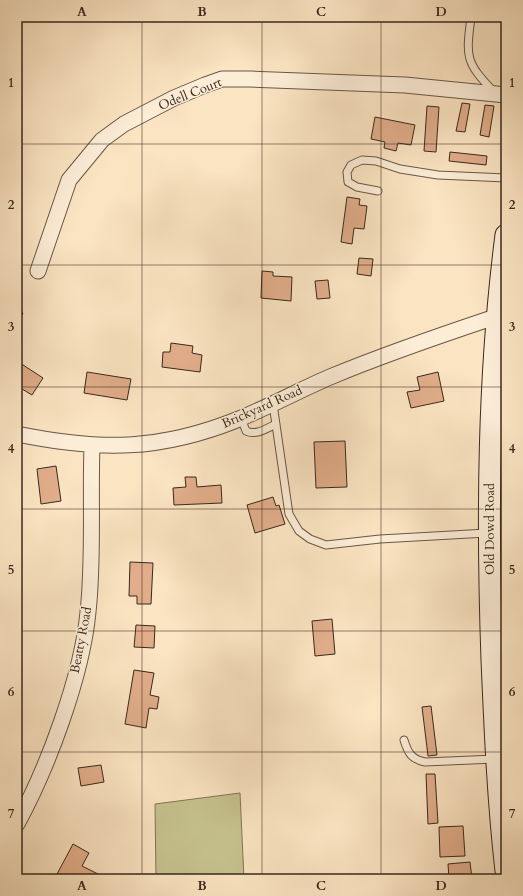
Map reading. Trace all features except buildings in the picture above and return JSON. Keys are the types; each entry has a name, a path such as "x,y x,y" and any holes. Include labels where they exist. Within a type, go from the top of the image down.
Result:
{"street":[{"name":"Odell Court","path":"38,271 69,180 102,140 124,124 174,98 205,85 222,80 250,79 404,85 501,95"},
{"name":"Old Dowd Road","path":"506,234 497,367 489,533 497,759 506,871"},
{"name":"Brickyard Road","path":"17,434 92,445 125,446 172,440 196,434 241,418 330,378 418,343 501,307"},
{"name":"Beatty Road","path":"17,824 39,777 62,717 75,676 85,634 91,561 92,445"}],"lane":[{"path":"471,17 468,45 470,64 501,95"},
{"path":"378,191 357,187 348,182 347,172 351,165 362,160 376,161 400,169 438,175 506,178"},
{"path":"273,403 289,514 298,532 310,539 326,545 380,539 489,533"},
{"path":"241,418 246,431 250,433 257,433 276,424"},
{"path":"404,740 408,753 415,760 425,762 497,759"}],"shaded area":[{"path":"240,793 244,879 156,879 155,804"}]}
